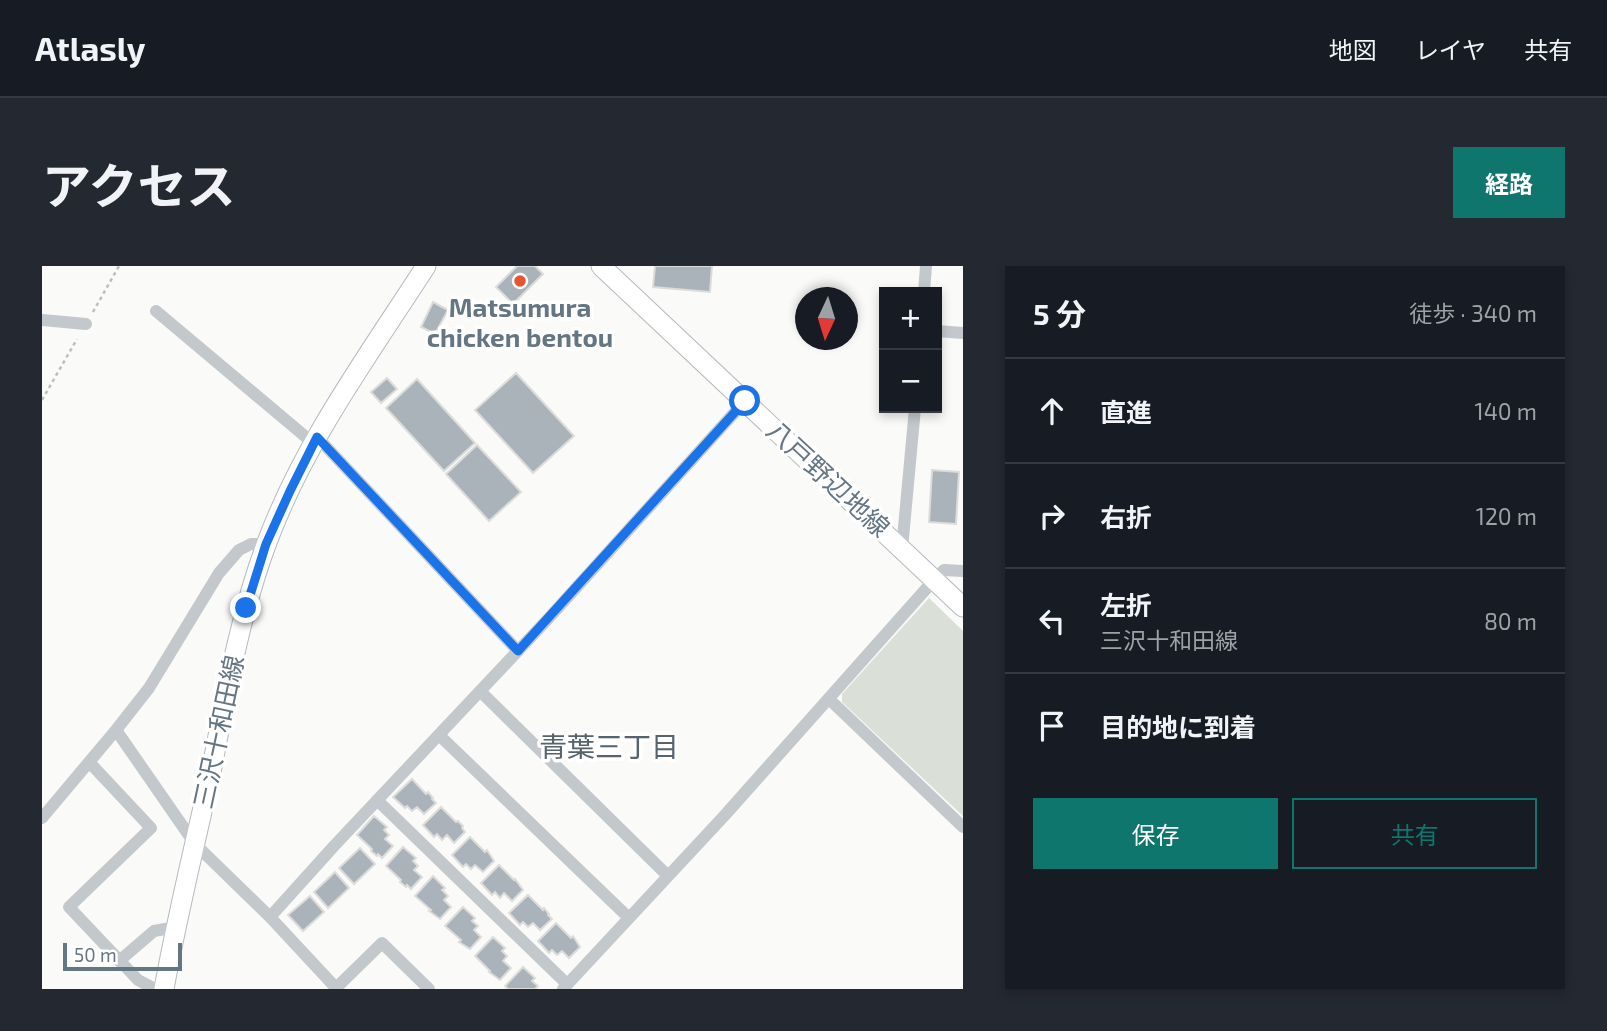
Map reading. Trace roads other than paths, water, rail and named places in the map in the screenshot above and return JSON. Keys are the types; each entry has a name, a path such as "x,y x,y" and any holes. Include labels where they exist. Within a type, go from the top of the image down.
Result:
{"main road":[{"name":"三沢十和田線","path":"164,989 246,608 266,544 315,440 426,266"},
{"name":"八戸野辺地線","path":"601,266 963,607"}],"street":[{"path":"924,287 926,266"},
{"path":"156,311 315,440 518,651"},
{"path":"42,320 86,324"},
{"path":"942,331 963,333"},
{"path":"270,917 518,651 745,401"},
{"path":"902,549 915,413"},
{"path":"42,818 149,688 219,573 239,550 251,544 266,544"},
{"path":"377,800 565,987 725,815 934,580 944,570 963,571"},
{"path":"480,691 668,876"},
{"path":"828,699 963,827"},
{"path":"116,730 195,844 270,917 336,988 382,943 429,989"},
{"path":"439,735 629,918"},
{"path":"89,762 151,828 69,907 138,980 155,989"},
{"path":"119,961 155,931 176,927"}],"place":[{"name":"Matsumura chicken bentou","path":"520,281"}],"district":[{"name":"青葉三丁目","path":"609,747"}]}
